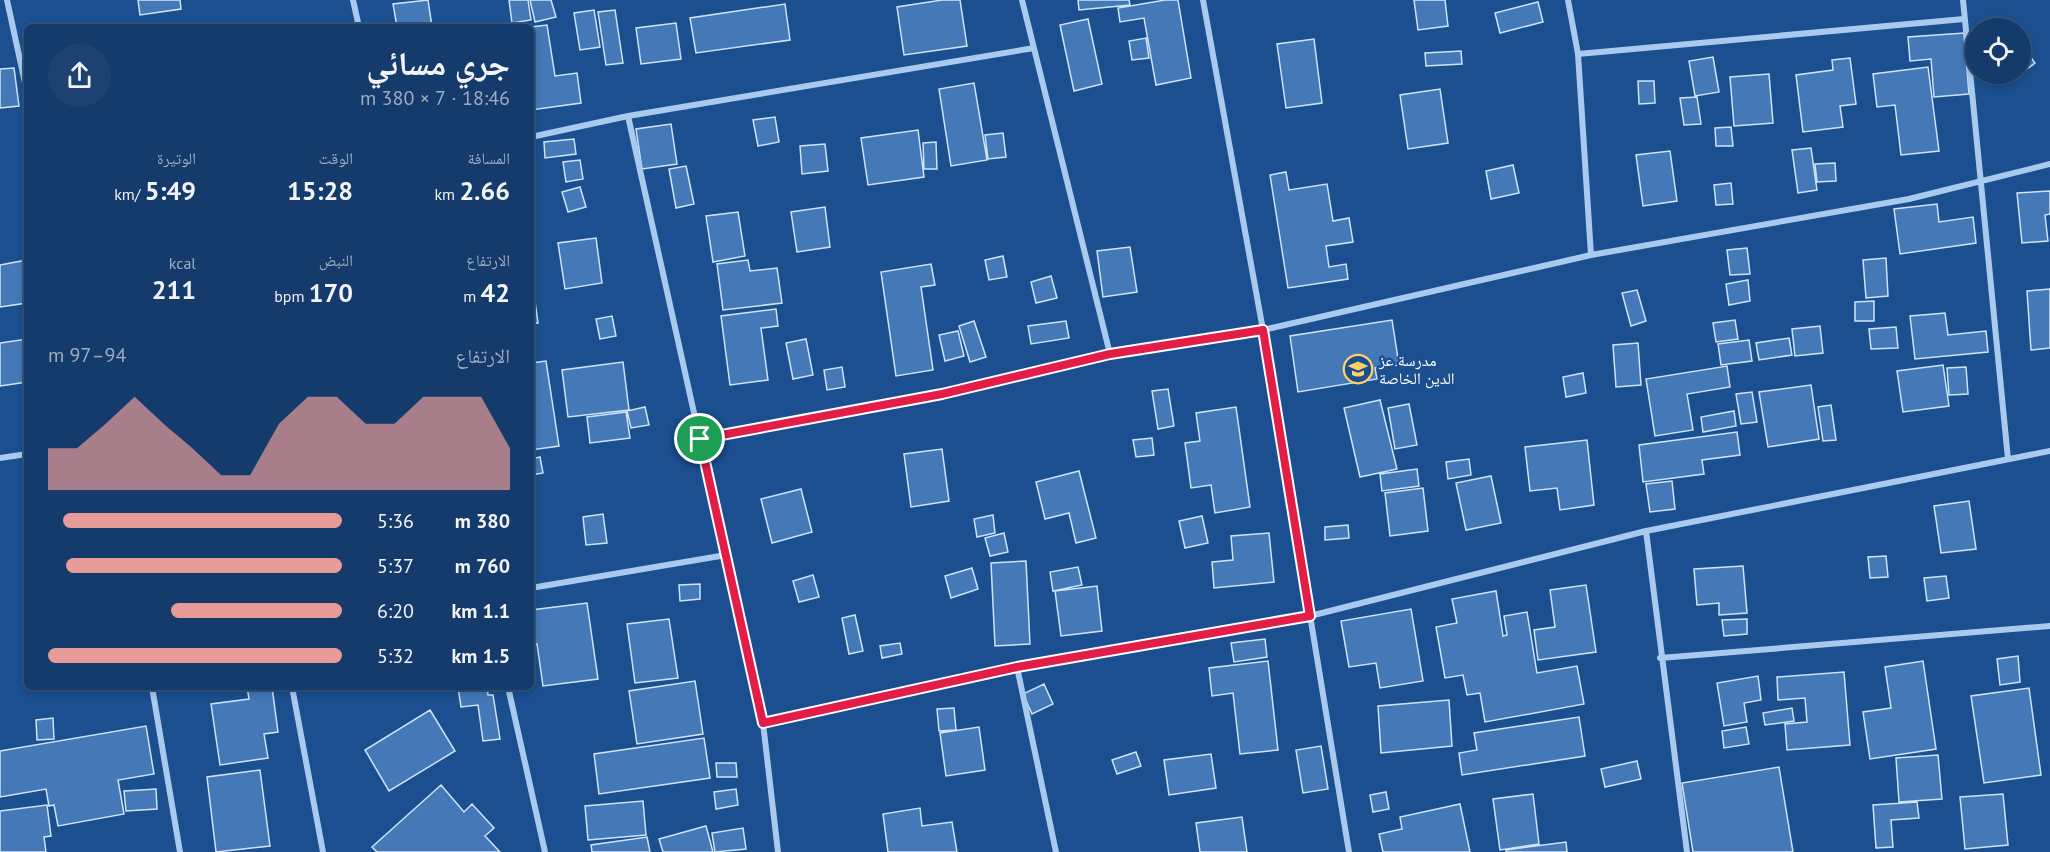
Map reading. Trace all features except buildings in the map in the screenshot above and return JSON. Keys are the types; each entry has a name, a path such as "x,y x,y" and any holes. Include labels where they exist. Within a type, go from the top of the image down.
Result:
{"street":[{"path":"8,0 24,77"},
{"path":"353,0 358,24"},
{"path":"1023,0 1110,354"},
{"path":"1203,0 1263,330 1348,852"},
{"path":"1568,0 1578,54 1591,255"},
{"path":"1963,0 2008,459"},
{"path":"1578,54 1964,19"},
{"path":"534,136 628,116 1034,48"},
{"path":"628,116 763,723 778,852"},
{"path":"700,439 942,394 1110,354 1263,330 1591,255 1909,199 2050,164"},
{"path":"763,723 1017,667 1310,616 1646,531 2050,451"},
{"path":"0,458 24,454"},
{"path":"1646,531 1660,658 1687,852"},
{"path":"534,587 726,555"},
{"path":"1660,658 2050,626"},
{"path":"1017,667 1056,852"},
{"path":"153,690 180,852"},
{"path":"293,690 323,852"},
{"path":"509,690 545,852"}],"place":[{"name":"مدرسة عز الدين الخاصة","path":"1358,369"}],"route":[{"path":"1263,330 1310,616 1017,667 763,723 700,439 942,394 1110,354 1263,330"}]}
